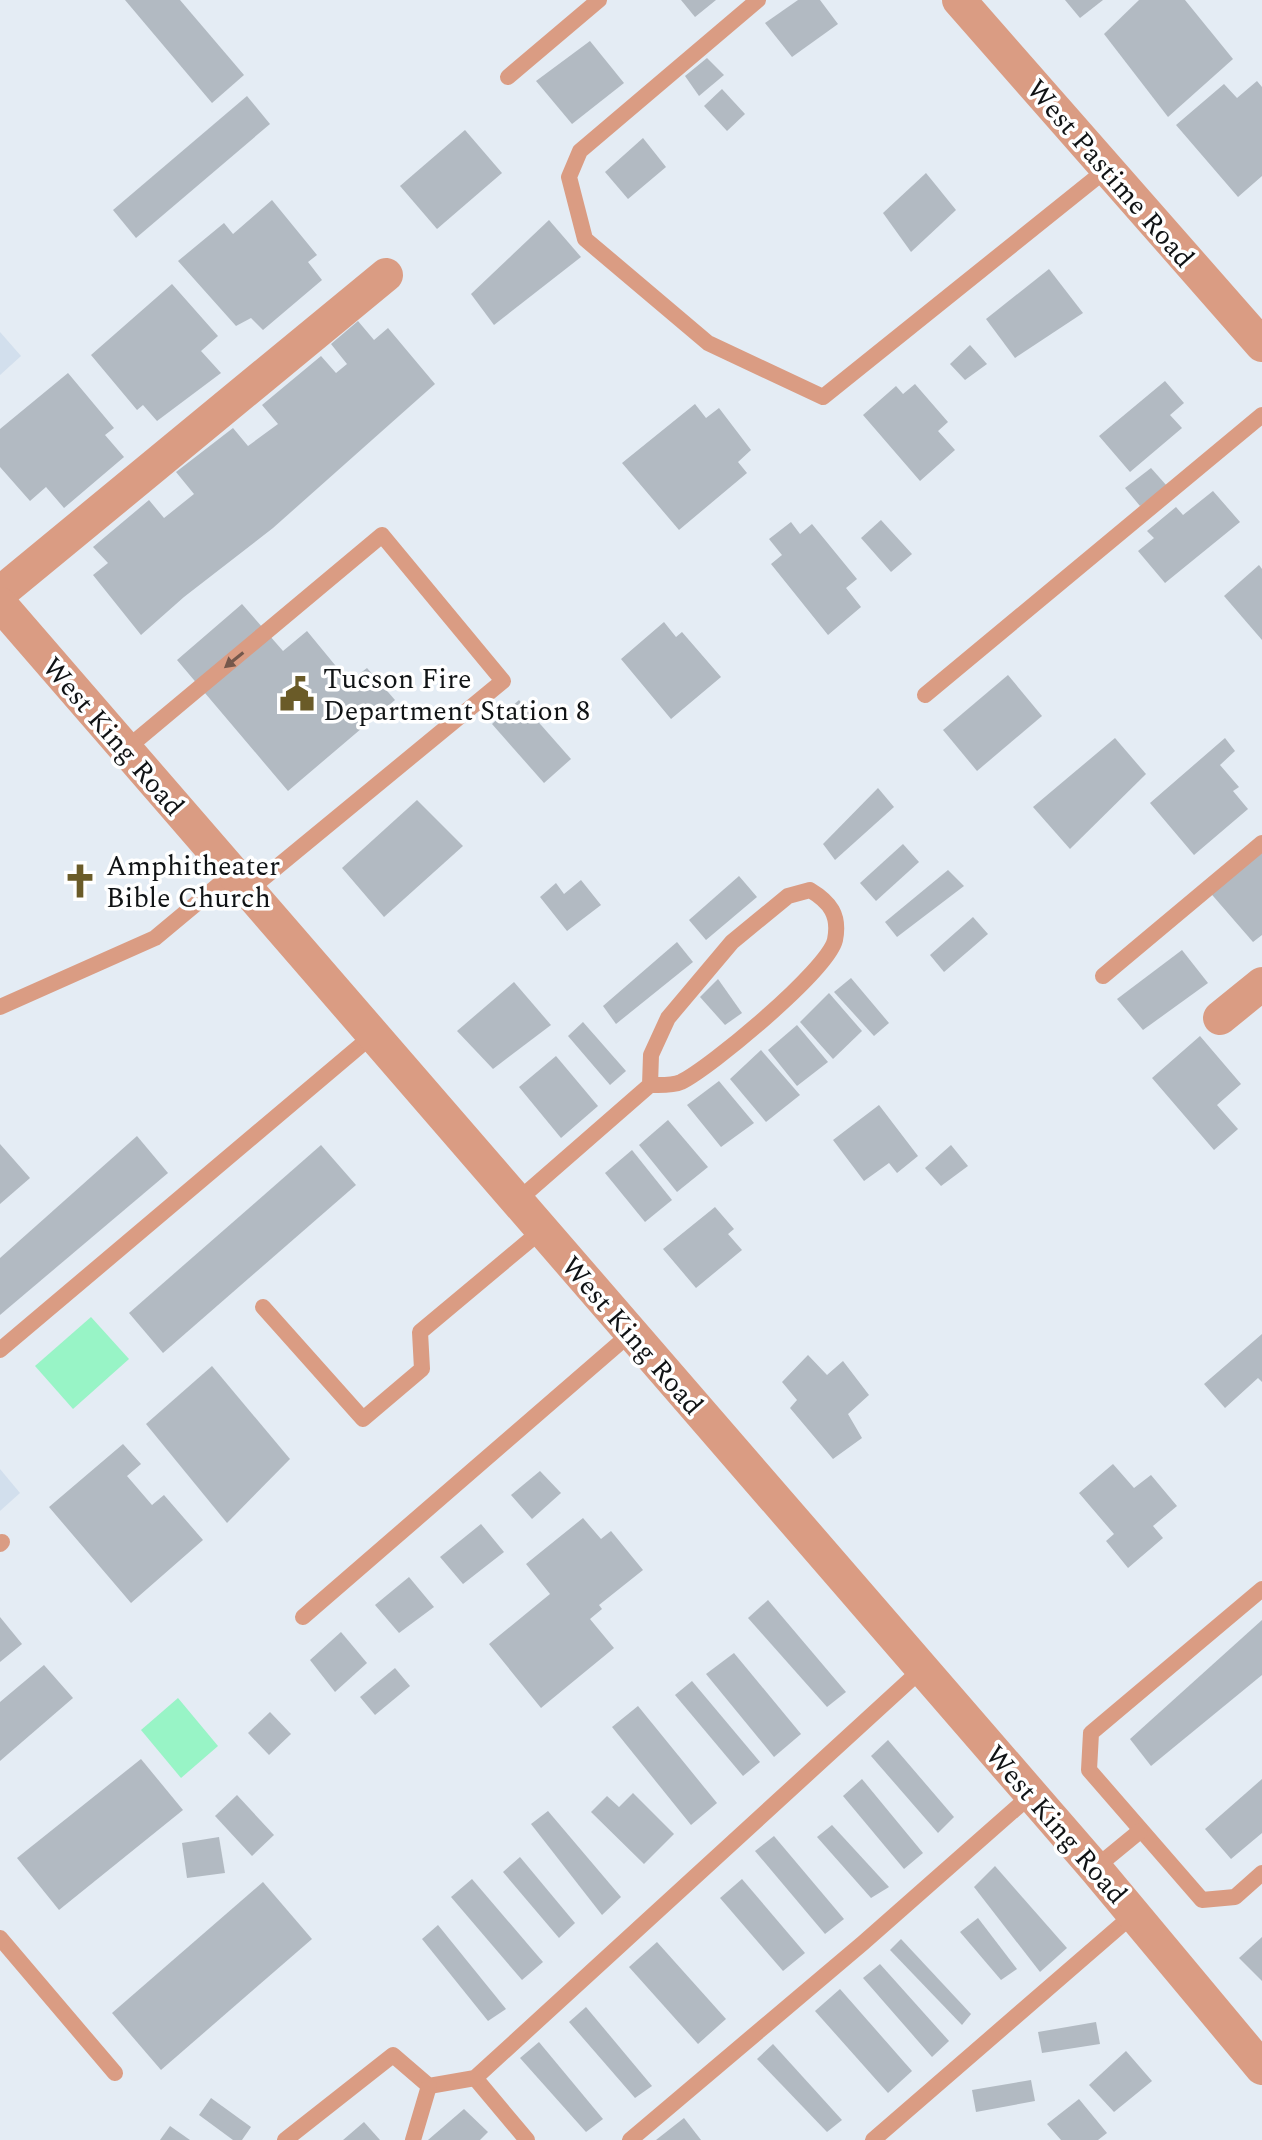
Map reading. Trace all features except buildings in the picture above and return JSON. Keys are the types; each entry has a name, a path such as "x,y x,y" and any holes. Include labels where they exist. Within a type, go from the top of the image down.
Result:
{"street":[{"name":"West Pastime Road","path":"959,0 1262,345"},
{"name":"West King Road","path":"386,275 1,606 1095,1868 1262,2068"},
{"path":"1220,1018 1262,984"}],"lane":[{"path":"508,77 599,0"},
{"path":"758,0 580,151 569,177 585,239 708,343 823,397 1107,169"},
{"path":"925,695 1262,415"},
{"path":"0,1007 155,938 241,882 503,681 382,535 126,749"},
{"path":"1103,976 1262,843"},
{"path":"517,1201 650,1085 678,1083 721,1056 817,969 835,942 835,921 829,902 810,890 788,896 732,942 668,1018 651,1055 650,1085"},
{"path":"0,1350 373,1035"},
{"path":"263,1307 363,1419 422,1369 420,1332 542,1230"},
{"path":"303,1617 631,1333"},
{"path":"1262,1589 1091,1733 1089,1770 1202,1900 1235,1897 1262,1873"},
{"path":"429,2086 475,2078 922,1669"},
{"path":"630,2140 1031,1795"},
{"path":"1095,1868 1140,1831"},
{"path":"873,2140 1134,1914"},
{"path":"0,1938 115,2073"},
{"path":"285,2140 393,2055 429,2086"},
{"path":"475,2078 527,2140"},
{"path":"413,2140 429,2086"}],"shaded area":[{"path":"0,332 21,356 0,375"},
{"path":"0,1469 20,1493 0,1511"}],"green space":[{"path":"91,1317 129,1359 73,1409 35,1366"},
{"path":"178,1698 218,1746 181,1778 141,1730"}],"place":[{"name":"Tucson Fire Department Station 8","path":"297,694"},
{"name":"Amphitheater Bible Church","path":"80,881"}]}
